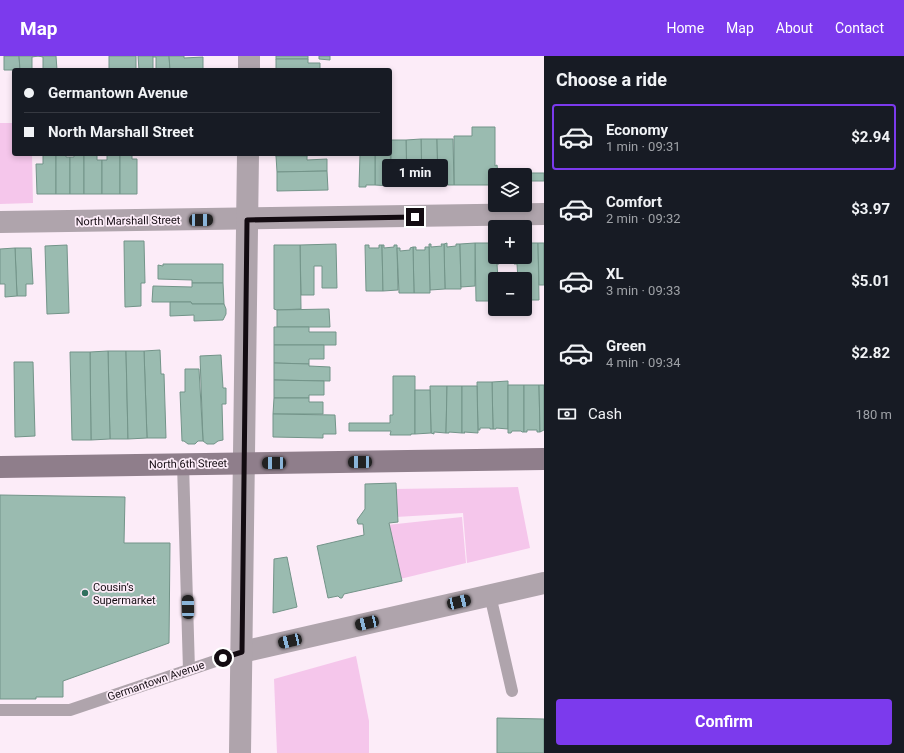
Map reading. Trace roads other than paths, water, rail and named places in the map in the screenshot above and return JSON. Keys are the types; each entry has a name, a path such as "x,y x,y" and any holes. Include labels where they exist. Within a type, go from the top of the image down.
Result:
{"main road":[{"name":"North 6th Street","path":"0,467 544,459"}],"street":[{"path":"249,56 249,68"},
{"path":"240,753 248,156"},
{"name":"North Marshall Street","path":"0,222 247,220 544,214"},
{"name":"Germantown Avenue","path":"242,652 544,583"}],"lane":[{"path":"183,464 189,670"},
{"path":"490,595 512,691"},
{"name":"Germantown Avenue","path":"0,710 70,710 242,652"}],"place":[{"name":"Cousin’s Supermarket","path":"85,593"}]}
